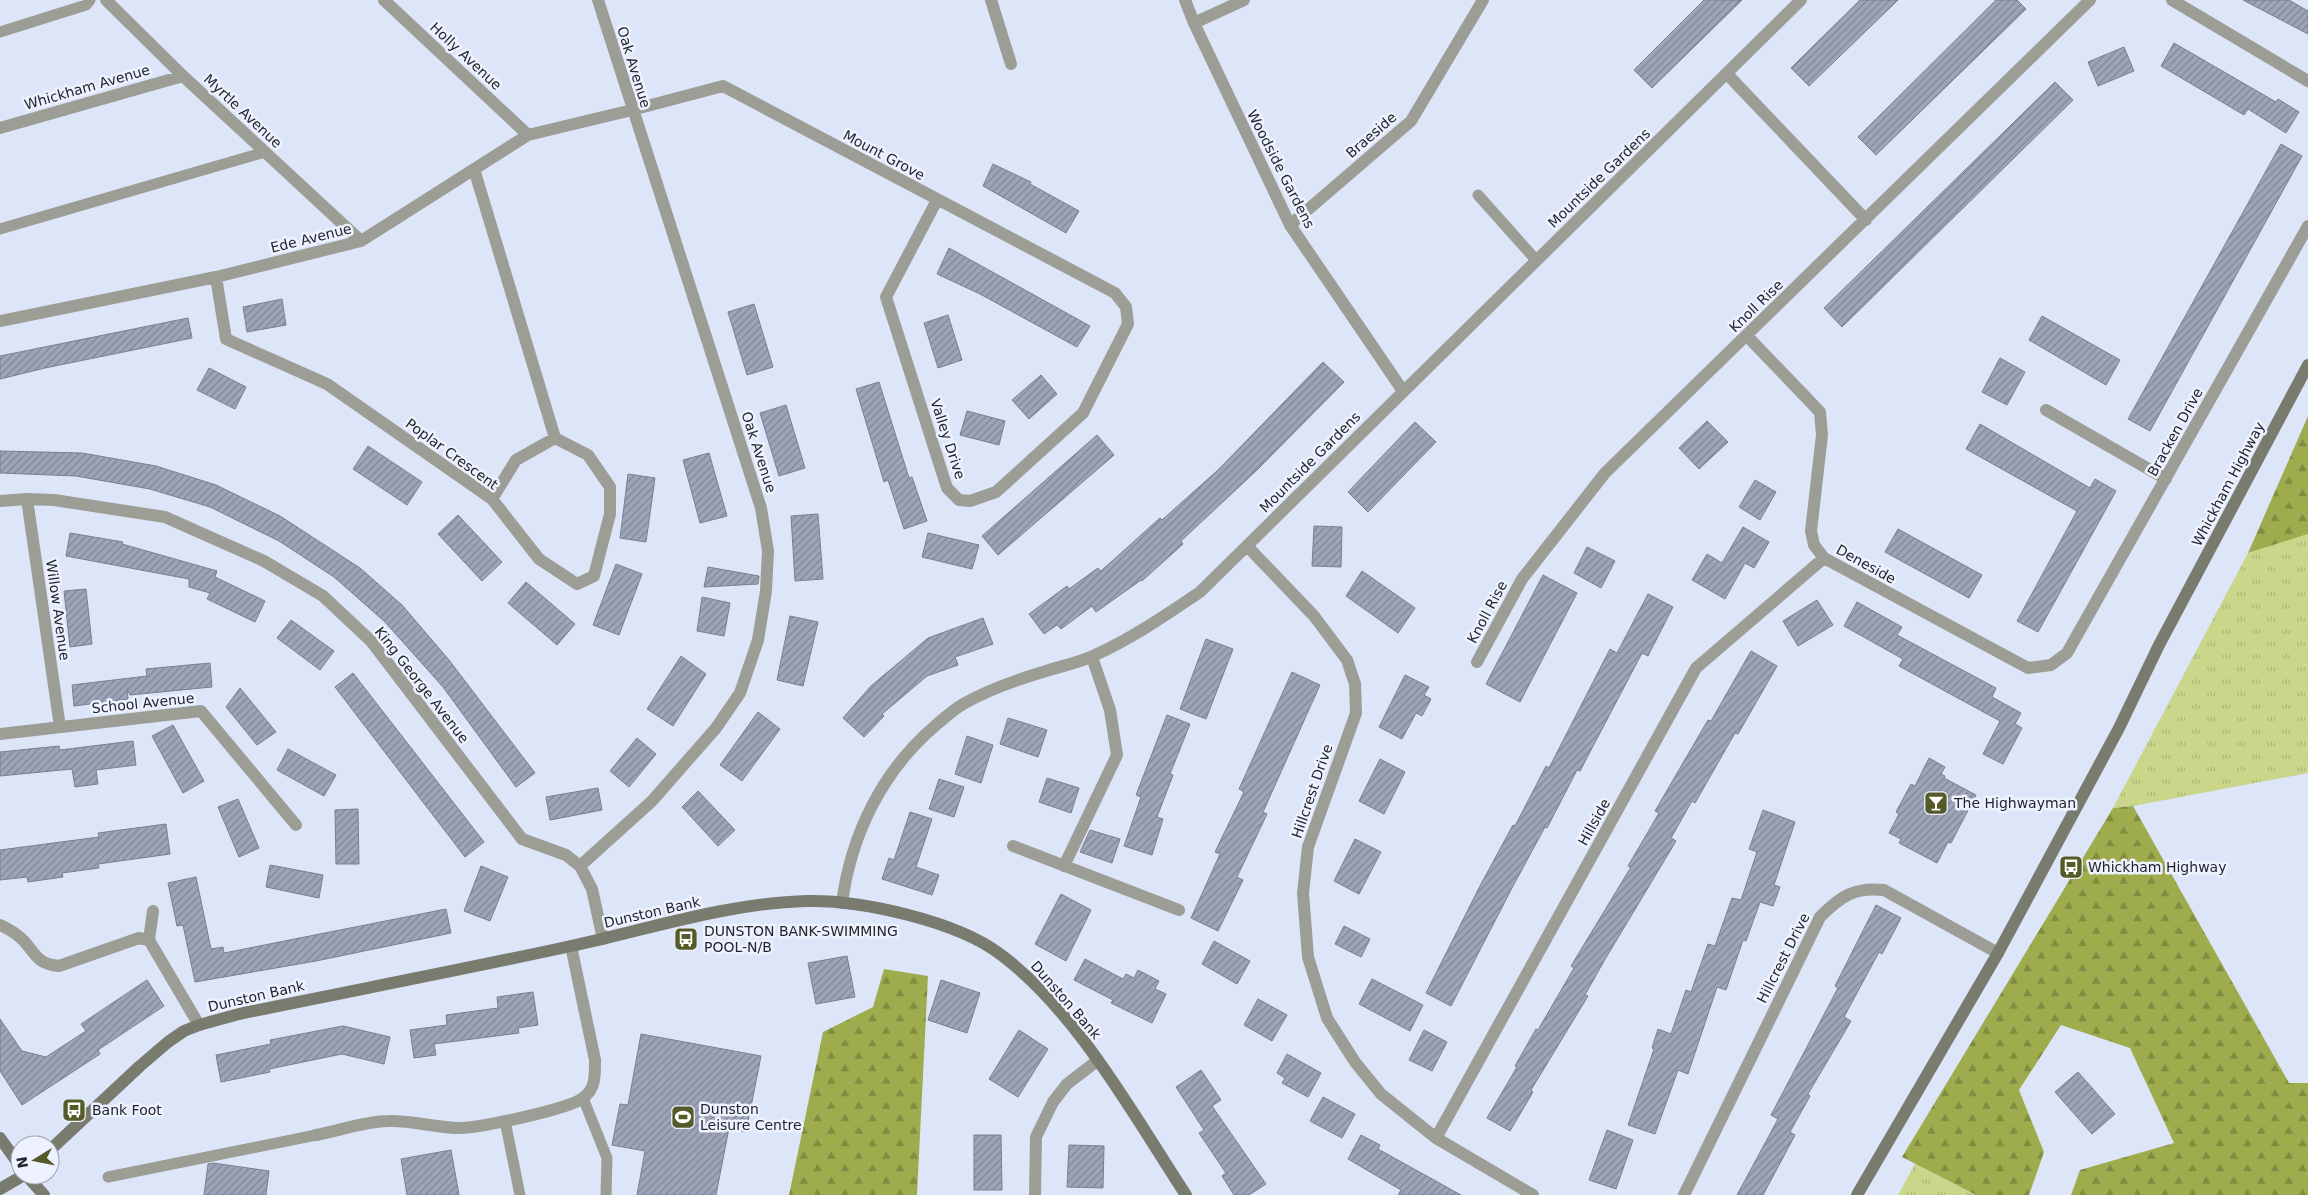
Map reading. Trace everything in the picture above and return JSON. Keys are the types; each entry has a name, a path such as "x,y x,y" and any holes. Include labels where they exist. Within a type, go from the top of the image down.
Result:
{"street":[{"name":"Myrtle Avenue","path":"106,0 183,76 361,241"},
{"name":"Holly Avenue","path":"384,0 528,135"},
{"name":"Oak Avenue","path":"580,866 652,801 716,728 740,693 758,640 766,591 768,551 761,508 598,0"},
{"path":"991,0 1011,64"},
{"name":"Woodside Gardens","path":"1185,0 1194,24 1290,225 1403,391"},
{"path":"1194,24 1244,0"},
{"name":"Braeside","path":"1290,225 1411,121 1483,0"},
{"name":"Mountside Gardens","path":"842,903 846,876 862,825 877,795 894,770 923,736 964,703 1025,677 1092,657 1151,625 1200,592 1801,0"},
{"name":"Knoll Rise","path":"1477,662 1522,579 1605,473 2090,0"},
{"path":"2172,0 2308,81"},
{"path":"1726,74 1866,220"},
{"name":"Whickham Avenue","path":"0,128 183,76"},
{"name":"Mount Grove","path":"632,110 723,86 1115,293"},
{"name":"Ede Avenue","path":"0,321 216,277 361,241 528,135 632,110"},
{"path":"474,169 555,438 516,460 492,499"},
{"name":"Valley Drive","path":"937,200 886,297 947,488 959,500 970,501 996,492 1083,413 1128,324 1126,307 1115,293"},
{"name":"Bracken Drive","path":"2068,653 2308,226"},
{"name":"Poplar Crescent","path":"216,277 226,339 327,384 492,499 538,559 577,584 594,576 610,514 610,487 588,455 555,438"},
{"name":"Deneside","path":"1747,336 1820,412 1822,435 1810,531 1814,545 1824,558 2028,668 2051,666 2068,653"},
{"name":"Whickham Highway","path":"1857,1195 1998,953 2119,728 2159,645 2308,365"},
{"path":"2046,410 2166,479"},
{"name":"Willow Avenue","path":"27,499 60,726"},
{"name":"King George Avenue","path":"0,501 54,500 164,517 264,561 323,596 371,641 522,839 566,855 580,866 592,889 603,939"},
{"name":"Hillcrest Drive","path":"1247,546 1314,616 1347,660 1355,684 1356,713 1325,794 1308,847 1303,893 1308,957 1327,1018 1355,1062 1381,1094 1436,1138 1533,1195"},
{"name":"Hillside","path":"1436,1138 1696,668 1824,558"},
{"path":"1064,866 1117,755 1110,710 1092,657"},
{"name":"School Avenue","path":"0,734 201,711 296,825"},
{"path":"1013,846 1179,910"},
{"name":"Hillcrest Drive","path":"1684,1195 1820,917 1838,899 1868,888 1884,890 1998,953"},
{"name":"Dunston Bank","path":"60,1141 140,1066 184,1031 199,1025 239,1014 571,946 747,907 810,901 842,903 926,920 974,938 998,952 1040,990 1097,1060 1186,1195"},
{"path":"153,911 148,940 199,1025"},
{"path":"0,925 16,934 37,959 46,965 59,966 139,938 148,940"},
{"path":"316,1135 387,1121 461,1128 505,1121 572,1104 583,1098 590,1090 596,1078 595,1060 571,946"},
{"path":"1035,1195 1036,1137 1053,1102 1066,1084 1097,1060"},
{"path":"0,1138 10,1152"},
{"path":"34,1185 44,1195"}],"lane":[{"path":"0,32 86,5 90,0"},
{"path":"0,229 265,152"},
{"path":"1478,195 1536,260"},
{"path":"583,1098 606,1158 606,1195"},
{"path":"505,1121 520,1195"},
{"path":"108,1177 316,1135"}],"green space":[{"path":"2308,416 2308,534 2248,553"},
{"path":"2308,534 2308,773 2133,806 2113,808 2248,553"},
{"path":"2133,806 2289,1083 2308,1083 2308,1195 2071,1195 2080,1170 2174,1143 2130,1048 2061,1025 2019,1090 2044,1152 2029,1195 1976,1195 1902,1157 2113,808"},
{"path":"884,969 928,976 917,1195 789,1195 823,1032 873,1007"},
{"path":"1915,1164 1976,1195 1898,1195"}],"building":[{"path":"1704,0 1742,0 1652,88 1634,70"},
{"path":"1860,0 1898,0 1809,86 1791,68"},
{"path":"1996,0 2017,0 2026,9 1876,155 1858,137"},
{"path":"2243,0 2289,0 2308,11 2308,34"},
{"path":"2174,43 2276,102 2278,99 2299,112 2286,133 2248,109 2244,115 2161,66"},
{"path":"2124,47 2134,71 2098,86 2088,62"},
{"path":"2055,82 2073,100 1842,327 1824,308"},
{"path":"2281,144 2302,156 2150,431 2128,419"},
{"path":"993,164 1031,182 1030,184 1079,211 1066,233 983,186"},
{"path":"949,248 1090,326 1077,347 980,294 937,274"},
{"path":"282,299 286,325 247,332 243,307"},
{"path":"754,304 773,367 747,375 728,312"},
{"path":"948,315 962,360 938,368 924,323"},
{"path":"2042,316 2120,360 2106,385 2029,340"},
{"path":"188,318 192,338 0,379 0,356"},
{"path":"2000,358 2025,372 2007,405 1982,392"},
{"path":"1323,362 1344,382 1257,470 1181,541 1183,544 1142,581 1096,612 1092,606 1061,629 1057,625 1044,634 1029,614 1067,586 1069,589 1098,568 1101,571 1160,518 1162,520 1218,470"},
{"path":"209,368 246,387 235,409 197,390"},
{"path":"1041,375 1057,394 1029,419 1012,400"},
{"path":"879,382 909,478 912,477 927,521 904,529 888,480 884,482 856,389"},
{"path":"786,405 805,468 779,476 760,413"},
{"path":"967,411 1005,421 999,445 960,435"},
{"path":"1707,421 1728,442 1699,469 1679,448"},
{"path":"1415,422 1436,442 1368,512 1348,492"},
{"path":"1980,424 2090,488 2095,479 2116,491 2038,632 2017,621 2077,511 1966,449"},
{"path":"1097,435 1114,455 998,555 982,536"},
{"path":"368,446 422,482 407,505 353,469"},
{"path":"0,451 82,453 156,466 216,485 280,516 360,568 402,605 449,660 535,773 516,787 443,687 385,622 334,577 279,541 210,507 150,489 76,476 0,473"},
{"path":"709,453 727,516 700,523 683,460"},
{"path":"628,474 655,478 646,542 620,538"},
{"path":"1755,480 1776,492 1760,520 1739,507"},
{"path":"818,514 823,579 795,581 791,516"},
{"path":"458,515 502,562 482,581 438,534"},
{"path":"1314,526 1342,527 1341,567 1312,566"},
{"path":"1743,527 1769,542 1754,568 1745,563 1725,599 1692,580 1707,554 1722,563"},
{"path":"1898,529 1982,575 1969,598 1885,552"},
{"path":"70,533 123,542 122,544 217,571 215,577 265,601 255,622 207,599 210,593 189,587 189,579 66,556"},
{"path":"928,533 979,545 972,569 922,557"},
{"path":"1587,547 1615,561 1601,588 1574,573"},
{"path":"616,564 642,574 619,635 593,625"},
{"path":"708,567 759,576 758,584 704,587"},
{"path":"1362,571 1415,608 1398,633 1346,596"},
{"path":"1543,575 1577,593 1520,702 1486,684"},
{"path":"526,582 575,624 557,645 508,603"},
{"path":"86,589 92,644 70,647 64,591"},
{"path":"1648,594 1673,607 1648,656 1642,653 1580,771 1577,770 1547,828 1545,827 1451,1006 1426,993 1481,884 1513,825 1515,826 1546,766 1549,768 1610,649 1617,653"},
{"path":"702,597 730,603 724,636 697,631"},
{"path":"1817,600 1833,625 1798,646 1783,621"},
{"path":"1857,602 1902,627 1897,635 1996,688 1992,697 2021,713 2015,724 2022,728 2003,764 1983,754 2000,721 1899,666 1903,659 1844,626"},
{"path":"790,616 818,622 803,686 777,680"},
{"path":"983,618 993,644 955,657 958,665 927,676 882,714 884,716 864,737 843,718 871,686 928,638"},
{"path":"291,620 334,651 320,670 277,638"},
{"path":"1206,639 1233,649 1206,719 1180,709"},
{"path":"1751,651 1777,666 1738,734 1735,733 1695,803 1692,801 1671,838 1676,841 1604,961 1585,995 1588,996 1531,1090 1533,1092 1510,1131 1487,1118 1517,1067 1515,1066 1536,1029 1538,1030 1574,968 1571,966 1631,867 1628,866 1659,813 1655,811 1708,720 1711,721"},
{"path":"681,656 706,674 673,726 647,709"},
{"path":"210,663 212,687 130,695 127,689 128,699 74,706 72,685 147,676 146,669"},
{"path":"1292,672 1320,685 1263,812 1267,814 1237,877 1243,880 1218,931 1191,918 1220,854 1215,852 1244,792 1239,789"},
{"path":"353,673 484,842 465,857 335,687"},
{"path":"1405,675 1429,687 1424,695 1431,699 1422,716 1416,713 1402,739 1379,727"},
{"path":"240,688 276,732 257,745 226,707"},
{"path":"758,712 780,729 742,781 720,765"},
{"path":"1167,715 1190,724 1170,774 1173,775 1157,817 1163,819 1152,855 1124,846 1141,797 1136,795"},
{"path":"1008,718 1047,730 1038,757 1000,744"},
{"path":"173,725 204,781 183,793 152,736"},
{"path":"967,736 993,745 981,783 955,774"},
{"path":"637,738 656,754 629,787 610,771"},
{"path":"133,741 136,765 96,770 98,784 75,787 72,769 0,776 0,752 59,746 60,750"},
{"path":"288,749 336,775 324,796 277,770"},
{"name":"The Highwayman","path":"1929,758 1945,767 1941,774 1945,776 1944,778 1976,795 1951,843 1948,842 1937,863 1899,843 1901,839 1889,833 1899,814 1896,812 1911,784 1915,786"},
{"path":"1380,759 1405,772 1384,814 1359,801"},
{"path":"1047,778 1079,788 1071,813 1039,802"},
{"path":"939,779 964,787 954,817 929,809"},
{"path":"598,788 602,810 550,820 546,797"},
{"path":"698,791 735,830 718,846 682,807"},
{"path":"238,799 259,848 239,857 218,807"},
{"path":"358,809 359,864 336,864 335,810"},
{"path":"1763,810 1795,822 1774,885 1780,887 1773,906 1760,902 1746,941 1743,940 1726,990 1717,987 1688,1074 1678,1070 1655,1134 1628,1125 1654,1049 1652,1048 1658,1029 1671,1034 1686,990 1691,992 1708,944 1715,946 1732,898 1741,900 1757,852 1749,849"},
{"path":"910,812 932,819 916,867 939,875 932,895 882,879 889,858 894,860"},
{"path":"166,824 170,854 98,864 99,868 62,873 63,877 28,882 27,877 0,880 0,850 99,837 98,833"},
{"path":"1090,830 1120,839 1112,863 1080,852"},
{"path":"1355,839 1381,852 1359,894 1334,881"},
{"path":"270,865 323,875 319,898 266,887"},
{"path":"481,866 508,877 490,921 464,911"},
{"path":"196,877 211,949 223,947 224,953 446,909 451,933 316,961 195,982 183,925 177,926 168,883"},
{"path":"1061,894 1091,910 1066,961 1035,944"},
{"path":"1876,905 1901,918 1882,954 1879,952 1844,1017 1851,1021 1808,1094 1810,1096 1790,1132 1795,1135 1763,1195 1737,1195 1778,1119 1771,1115 1838,988 1835,986"},
{"path":"1344,926 1370,939 1361,957 1335,944"},
{"path":"1214,941 1250,961 1237,984 1202,964"},
{"path":"847,956 855,997 816,1004 808,963"},
{"path":"1085,959 1123,979 1126,974 1134,978 1138,970 1159,981 1155,989 1166,994 1152,1023 1111,1003 1113,1000 1074,980"},
{"path":"1372,979 1423,1005 1410,1031 1359,1004"},
{"path":"147,980 164,1006 98,1050 100,1054 22,1105 0,1071 0,1019 22,1051 46,1057 86,1031 81,1024"},
{"path":"941,980 980,993 967,1033 928,1020"},
{"path":"533,992 538,1025 518,1028 519,1033 434,1044 436,1055 414,1058 410,1030 447,1025 446,1015 498,1008 497,997"},
{"path":"1258,999 1287,1015 1272,1041 1244,1025"},
{"path":"343,1026 390,1037 384,1064 342,1054 269,1069 270,1072 221,1082 216,1055 271,1044 270,1040"},
{"path":"1019,1030 1048,1049 1018,1097 989,1079"},
{"path":"1424,1030 1447,1042 1432,1071 1409,1060"},
{"name":"Dunston Leisure Centre","path":"641,1034 761,1056 746,1132 729,1128 716,1195 637,1195 645,1151 612,1145 620,1104 628,1105"},
{"path":"1287,1054 1321,1073 1308,1097 1282,1083 1285,1078 1277,1073"},
{"path":"1201,1070 1221,1100 1212,1106 1266,1184 1249,1195 1234,1195 1222,1176 1226,1173 1199,1133 1204,1130 1176,1087"},
{"path":"2078,1072 2115,1114 2092,1134 2055,1092"},
{"path":"1323,1097 1355,1114 1342,1138 1310,1121"},
{"path":"1607,1130 1633,1140 1616,1189 1589,1180"},
{"path":"974,1135 1001,1135 1002,1190 974,1190"},
{"path":"1361,1135 1380,1145 1378,1149 1461,1195 1398,1195 1401,1190 1348,1159"},
{"path":"1069,1145 1104,1146 1103,1188 1067,1187"},
{"path":"451,1150 459,1195 407,1195 401,1159"},
{"path":"213,1163 269,1171 266,1195 204,1195 208,1164"}],"place":[{"name":"The Highwayman","path":"1936,803"},
{"name":"Whickham Highway","path":"2071,867"},
{"name":"DUNSTON BANK-SWIMMING POOL-N/B","path":"686,939"},
{"name":"Bank Foot","path":"74,1110"},
{"name":"Dunston Leisure Centre","path":"683,1117"}]}
